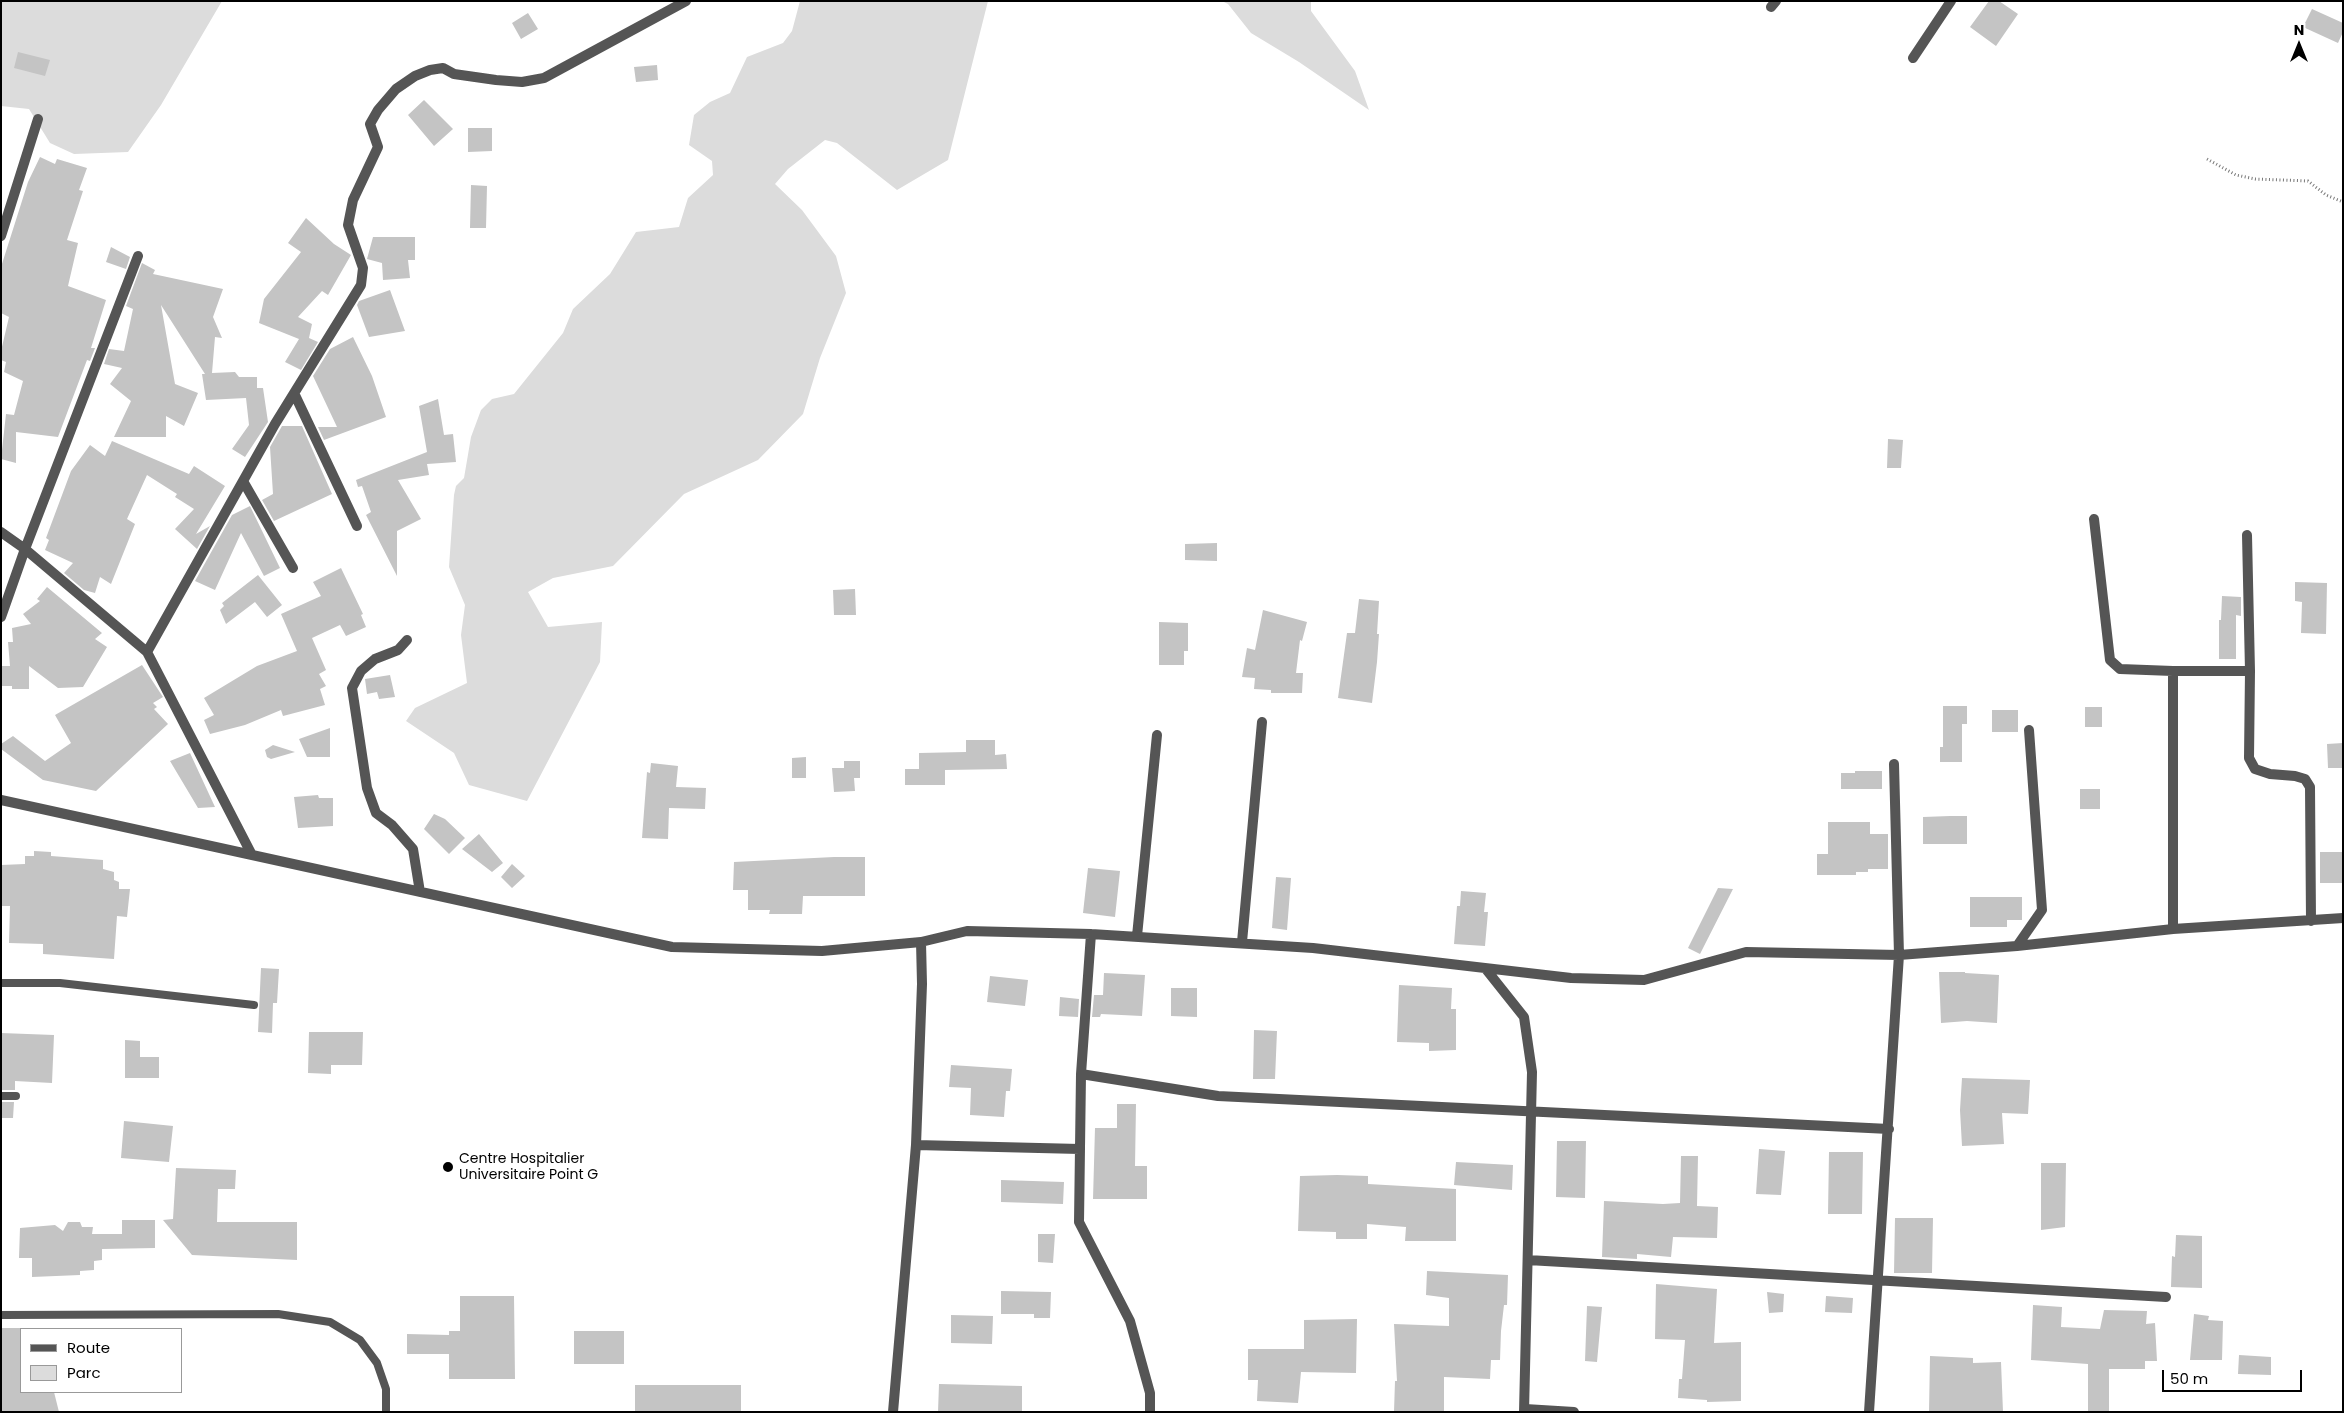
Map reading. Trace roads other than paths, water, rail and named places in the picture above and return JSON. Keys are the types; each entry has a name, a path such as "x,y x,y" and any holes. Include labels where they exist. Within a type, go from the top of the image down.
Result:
{"street":[{"path":"147,652 294,393 361,285 363,268 348,225 353,200 378,147 370,124 378,110 396,89 415,76 430,70 443,68 454,74 522,82 544,78 686,1"},
{"path":"1913,58 1950,1"},
{"path":"1,236 38,119"},
{"path":"1,618 25,549 138,256"},
{"path":"294,393 357,526"},
{"path":"243,481 292,568"},
{"path":"2094,519 2110,660 2120,668 2172,671 2250,671"},
{"path":"1,532 25,549 147,652 252,855"},
{"path":"2247,535 2250,671 2249,758 2255,769 2270,774 2295,776 2305,779 2310,788 2311,921"},
{"path":"407,640 398,650 375,659 361,671 352,688 367,788 376,813 392,824 413,849 420,892"},
{"path":"2172,671 2173,929"},
{"path":"1242,942 1262,722"},
{"path":"2017,946 2042,910 2029,730"},
{"path":"1137,936 1157,735"},
{"path":"1869,1412 1880,1280 1899,955 1894,764"},
{"path":"1,800 672,947 822,951 921,942 967,931 1091,934 1242,942 1571,978 1644,980 1746,952 1899,955 2017,946 2173,929 2343,918"},
{"path":"1091,934 1081,1074 1079,1222 1130,1321 1150,1393 1150,1412"},
{"path":"893,1412 916,1145 922,984 921,942"},
{"path":"1485,968 1524,1017 1532,1072 1524,1411 1574,1412"},
{"path":"1081,1074 1218,1096 1531,1113 1888,1129"},
{"path":"916,1145 1080,1149"},
{"path":"1528,1260 2166,1297"}],"lane":[{"path":"1,983 60,983 254,1005"},
{"path":"1,1096 16,1096"},
{"path":"1,1315 278,1314 330,1322 360,1340 378,1363 386,1389 386,1412"}],"place":[{"name":"Centre Hospitalier Universitaire Point G","path":"448,1167"}]}
